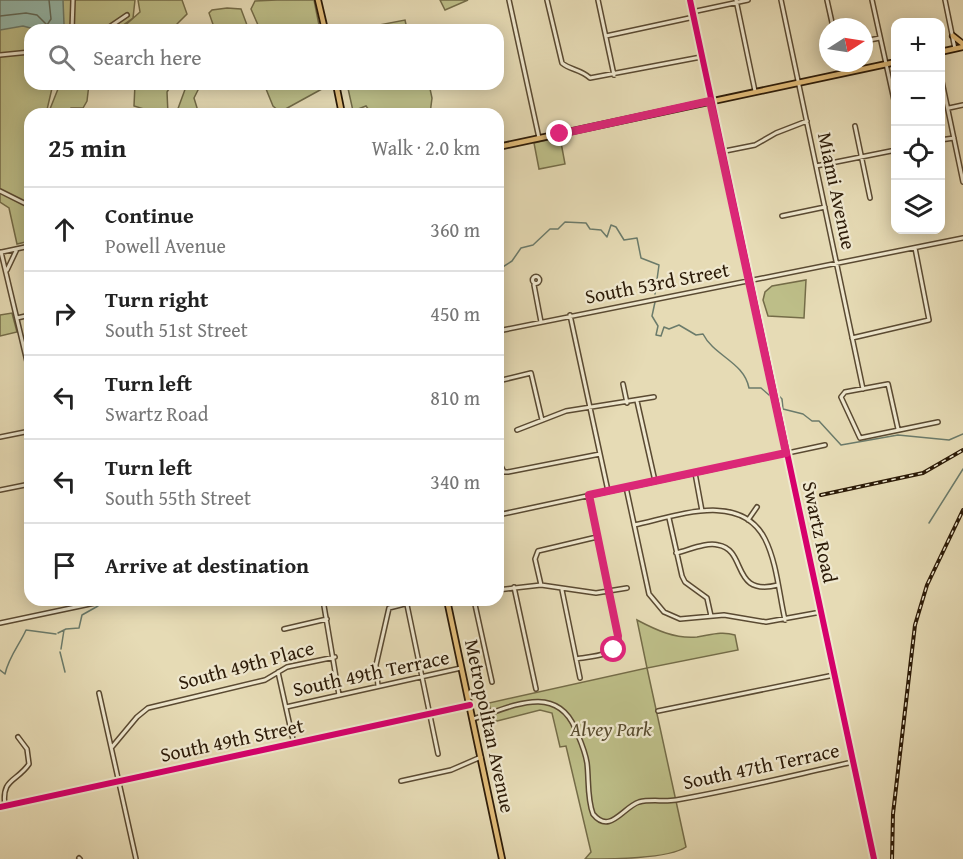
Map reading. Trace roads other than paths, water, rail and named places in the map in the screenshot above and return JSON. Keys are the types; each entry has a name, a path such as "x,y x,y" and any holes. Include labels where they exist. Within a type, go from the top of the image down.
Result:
{"main road":[{"path":"318,0 324,24"},
{"path":"945,51 963,46 953,36"},
{"path":"873,66 891,63"},
{"path":"504,146 843,72"},
{"path":"337,90 341,108"},
{"name":"Metropolitan Avenue","path":"448,606 502,859"}],"street":[{"path":"72,24 73,0"},
{"path":"509,0 539,138"},
{"path":"547,0 560,58 566,66 581,69 590,78 701,57"},
{"path":"598,0 614,75"},
{"name":"Swartz Road","path":"690,0 720,152 874,859"},
{"path":"692,12 748,0"},
{"name":"Miami Avenue","path":"781,0 863,389"},
{"path":"827,0 831,18"},
{"path":"872,0 891,86"},
{"path":"945,0 955,49"},
{"path":"736,1 755,91"},
{"path":"114,24 127,15"},
{"path":"606,36 693,17"},
{"path":"873,40 880,38"},
{"path":"0,55 24,53"},
{"path":"945,92 961,162 963,182"},
{"path":"949,108 963,105"},
{"path":"720,152 755,145 776,133 807,121"},
{"path":"855,126 870,198"},
{"path":"945,139 954,138"},
{"path":"816,166 891,151"},
{"path":"0,192 24,204"},
{"path":"782,216 825,207"},
{"name":"South 53rd Street","path":"504,330 963,238"},
{"path":"24,247 1,252 24,345"},
{"path":"6,272 17,248"},
{"path":"852,338 929,320 915,248"},
{"path":"534,285 541,322"},
{"path":"570,315 608,491"},
{"path":"17,318 24,316"},
{"path":"504,380 531,373 542,420"},
{"path":"622,384 627,403"},
{"path":"898,429 888,384 845,392 841,397 860,438 938,422"},
{"path":"517,430 590,406 627,403 654,397"},
{"path":"637,401 655,481"},
{"path":"0,437 24,432"},
{"path":"504,514 825,445"},
{"path":"504,472 600,454"},
{"path":"695,473 702,511"},
{"path":"0,490 24,485"},
{"path":"626,487 649,594 664,612 689,620 724,615 756,622 785,620 820,612"},
{"path":"576,659 609,652 618,645 589,495"},
{"path":"748,520 757,507"},
{"path":"634,525 702,511 730,512 748,520 765,538 785,620"},
{"path":"669,518 685,582 707,598 711,616"},
{"path":"541,585 535,559 538,552 597,537"},
{"path":"676,553 718,545 730,551 748,582 761,588 777,585"},
{"path":"504,589 541,585 584,593 609,592 627,588"},
{"path":"514,587 536,689"},
{"path":"562,590 580,678"},
{"path":"0,623 81,606"},
{"path":"324,606 335,657 339,695"},
{"path":"378,686 376,665 389,608 394,606"},
{"path":"408,606 438,754"},
{"path":"475,606 492,682"},
{"path":"284,629 327,619"},
{"name":"South 49th Place","path":"112,747 137,717 148,708 265,680 287,667 335,657"},
{"name":"South 49th Terrace","path":"286,706 461,668"},
{"path":"278,672 294,744"},
{"path":"658,711 834,675"},
{"path":"99,693 136,859"},
{"name":"South 47th Terrace","path":"473,719 532,702 554,702 568,713 586,760 591,809 600,821 615,820 638,802 675,800 853,762"},
{"name":"South 49th Street","path":"2,806 470,705"},
{"path":"2,806 7,785 29,764 27,749 18,737"},
{"path":"401,781 451,770 481,757"}],"water":[{"path":"0,0 63,0 64,24 24,24 24,26 0,30"}],"waterway":[{"path":"504,266 512,261 521,248 533,245 550,229 558,229 565,222 586,223 590,229 601,230 607,237 611,225 616,227 624,240 637,238 641,258 659,265 655,294"},
{"path":"655,302 652,316 658,326 656,335 661,336 664,327 669,329 679,325 696,335 703,334 708,342 741,372 749,388 761,388 769,395"},
{"path":"777,394 782,399 783,409 803,414 812,421 819,421 841,445 898,435 949,440 963,434"},
{"path":"929,523 963,469"},
{"path":"58,633 66,629 79,628 82,615 98,606"},
{"path":"0,670 5,674 26,630 56,634"},
{"path":"61,649 64,630"},
{"path":"60,652 65,672"}],"railway":[{"path":"821,495 923,473 963,450"},
{"path":"892,859 893,814 915,625 927,585 963,510"}],"park label":[{"name":"Alvey Park","path":"611,729"}]}
